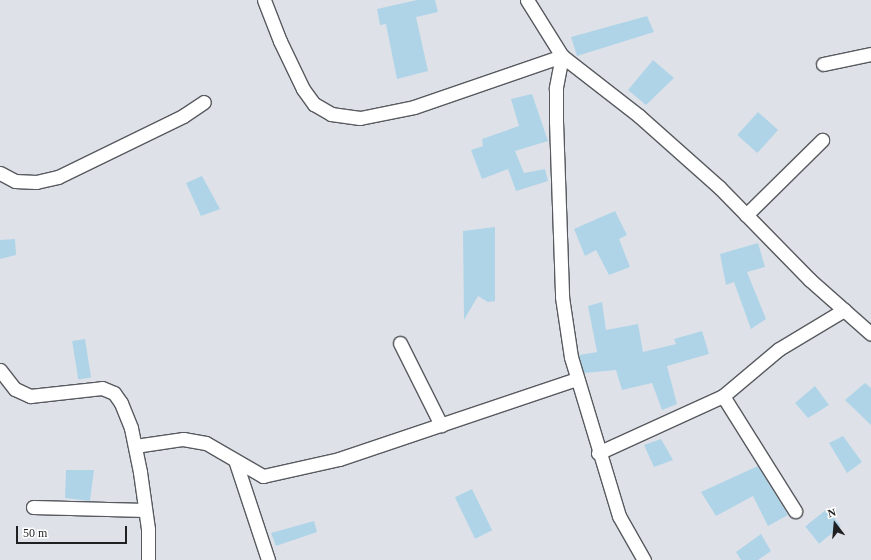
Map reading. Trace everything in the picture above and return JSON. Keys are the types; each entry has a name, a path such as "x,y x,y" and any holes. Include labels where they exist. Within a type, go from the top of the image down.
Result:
{"street":[{"path":"264,0 280,41 303,88 314,104 331,114 360,118 414,108 562,56"},
{"path":"527,0 562,56 639,116 719,187 810,280 871,334"},
{"path":"823,64 871,54"},
{"path":"562,56 556,88 562,297 577,379 598,453 619,516 644,560"},
{"path":"0,173 15,181 36,182 58,177 183,116 204,102"},
{"path":"746,215 822,140"},
{"path":"598,453 723,396 779,349 844,310"},
{"path":"400,343 441,425"},
{"path":"0,370 15,389 30,396 84,388 102,388 114,393 121,402 131,428 135,446 145,510 148,560"},
{"path":"135,446 183,439 206,442 236,463 263,476 339,459 577,379"},
{"path":"723,396 795,511"},
{"path":"236,463 268,560"},
{"path":"33,506 145,510"}],"building":[{"path":"417,0 435,0 438,12 416,17 428,71 397,79 386,24 380,25 377,9"},
{"path":"647,16 654,32 577,56 571,37"},
{"path":"653,60 674,78 646,105 628,90"},
{"path":"532,94 548,141 515,151 524,173 545,169 548,181 516,191 508,169 482,179 471,150 483,146 482,139 519,126 511,99"},
{"path":"758,112 778,130 757,153 737,135"},
{"path":"202,176 220,209 201,216 186,183"},
{"path":"615,211 627,235 619,239 630,267 609,275 596,250 585,256 574,229"},
{"path":"495,227 495,301 488,302 478,296 464,320 463,231"},
{"path":"15,239 16,255 0,259 0,240"},
{"path":"758,243 765,267 747,272 766,319 751,329 734,282 726,285 720,254"},
{"path":"602,302 606,330 638,324 643,352 676,344 674,339 702,331 709,354 667,366 677,404 662,410 652,383 622,390 616,370 584,373 579,355 597,352 588,306"},
{"path":"85,339 91,378 78,380 72,341"},
{"path":"865,383 871,388 871,425 845,400"},
{"path":"815,386 829,405 808,418 795,403"},
{"path":"843,436 862,462 847,473 829,443"},
{"path":"661,439 673,460 654,467 644,445"},
{"path":"758,466 788,515 768,526 753,496 716,516 701,492"},
{"path":"66,470 94,470 90,501 65,498"},
{"path":"472,489 492,530 475,539 455,497"},
{"path":"827,509 841,526 819,544 805,527"},
{"path":"314,521 317,532 276,546 271,533"},
{"path":"761,534 771,551 758,560 741,560 736,552"}]}
